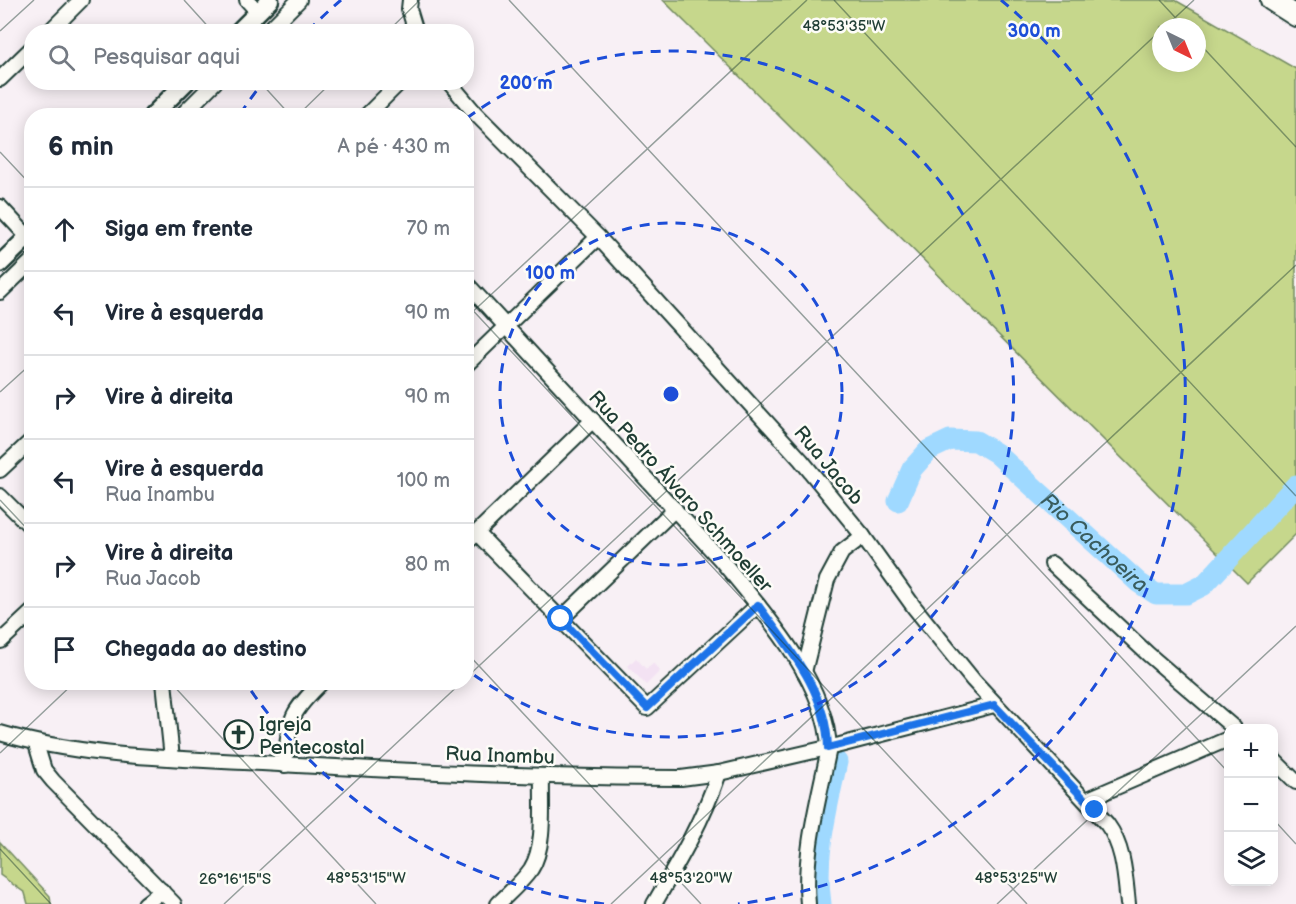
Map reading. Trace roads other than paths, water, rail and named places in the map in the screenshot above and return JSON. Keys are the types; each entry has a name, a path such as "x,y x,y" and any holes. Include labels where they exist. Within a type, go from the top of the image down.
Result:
{"highway":[{"path":"1271,0 1296,16"}],"main road":[{"path":"242,24 252,6 270,0"},
{"path":"160,108 178,90"},
{"path":"0,264 24,241"}],"street":[{"path":"57,24 81,0"},
{"path":"275,24 300,0"},
{"path":"410,0 409,9 414,24"},
{"path":"0,79 24,56"},
{"path":"189,108 207,90"},
{"path":"374,108 392,90"},
{"name":"Rua Jacob","path":"456,90 471,108"},
{"name":"Rua Jacob","path":"474,112 598,237 801,460 863,536 942,644 994,705 1086,800 1115,835 1123,864 1128,904"},
{"path":"0,207 24,229"},
{"path":"474,357 598,237"},
{"path":"0,292 24,269"},
{"name":"Rua Pedro Álvaro Schmoeller","path":"474,292 721,560 758,605 804,672 824,712 828,733 828,748 808,861 806,883 808,904"},
{"path":"474,535 593,420"},
{"path":"0,471 24,448"},
{"path":"0,496 24,520"},
{"path":"561,619 675,509"},
{"path":"477,532 647,708 758,605"},
{"path":"804,672 827,580 842,552 863,536"},
{"path":"1052,564 1157,662 1228,724"},
{"path":"1,641 24,619"},
{"path":"165,690 172,758"},
{"path":"285,765 293,714 314,690"},
{"name":"Rua Inambu","path":"0,733 36,744 101,753 172,758 441,773 681,778 719,773 828,748 994,705"},
{"path":"1086,800 1224,741"},
{"path":"36,744 44,770 53,781 174,904"},
{"path":"1278,764 1296,782"},
{"path":"654,904 699,825 719,773"},
{"path":"498,904 527,874 538,857 542,776"},
{"path":"145,904 162,891"}],"waterway":[{"name":"Rio Cachoeira","path":"898,501 912,469 929,450 950,440 976,441 996,453 1139,583 1156,594 1186,594 1204,585 1296,485"},
{"name":"Rio Cachoeira","path":"821,904 820,850 837,762"}],"place":[{"name":"Igreja Pentecostal","path":"238,735"}]}
